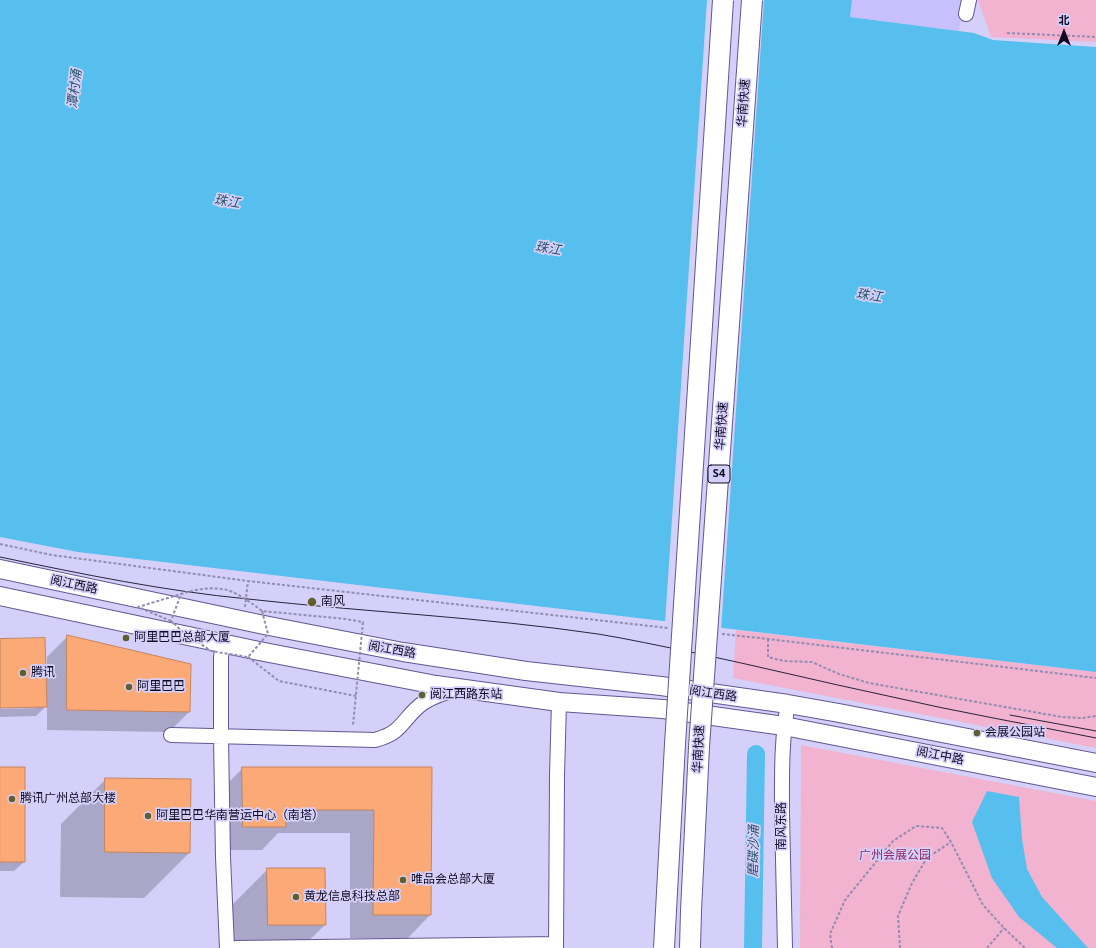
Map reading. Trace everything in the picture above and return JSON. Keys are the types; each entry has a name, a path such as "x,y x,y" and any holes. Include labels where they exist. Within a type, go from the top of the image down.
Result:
{"highway":[{"name":"华南快速","path":"664,948 675,744 723,0"},
{"name":"华南快速","path":"690,948 700,739 752,0"}],"main road":[{"name":"阅江西路","path":"0,570 264,625 403,652 526,671 661,686 788,704"},
{"name":"阅江西路","path":"0,596 223,643 459,689 559,702 663,709 784,726"},
{"name":"阅江中路","path":"788,704 1096,763"},
{"name":"阅江中路","path":"784,726 1096,787"}],"street":[{"path":"966,14 969,0"},
{"path":"223,643 221,657 221,737 226,948"},
{"path":"171,735 375,740 387,736 395,731 410,714 423,703 444,693 459,689"},
{"path":"236,948 556,946 559,702"},
{"name":"南风东路","path":"785,948 782,767 784,726 788,704"}],"path":[{"path":"1007,33 1096,37"},
{"path":"0,544 52,555 248,581 673,629"},
{"path":"244,612 248,581"},
{"path":"353,725 356,696 363,622 262,611 238,595 223,588 198,589 138,607 171,621 182,631 211,651 248,657 279,681 356,696"},
{"path":"171,621 181,594"},
{"path":"248,657 268,634 262,611"},
{"path":"259,615 266,616"},
{"path":"720,634 1096,678"},
{"path":"768,639 768,657 784,661 812,662 839,674 869,683 1062,717 1083,718 1096,716"},
{"path":"832,948 830,934 844,900 893,841 916,826 942,828 951,842 983,905 1025,948"},
{"path":"900,948 898,916 912,883 927,858 951,842"},
{"path":"987,948 1004,928"}],"shaded area":[{"path":"852,0 964,0 959,31 850,17"}],"green space":[{"path":"978,0 1096,0 1096,42 991,37"},
{"path":"736,630 1096,672 1096,748 733,678"},
{"name":"广州会展公园","path":"801,745 1096,801 1096,948 800,948"}],"water":[{"path":"0,0 852,0 850,17 974,33 993,40 1096,47 1096,672 78,552 0,537"},
{"path":"987,791 1019,797 1022,839 1027,869 1042,897 1088,948 1057,948 1019,917 992,878 972,822"}],"pier":[{"path":"707,0 764,0 721,630 665,623"}],"building":[{"name":"阿里巴巴","path":"67,635 191,664 190,712 67,710"},
{"name":"腾讯","path":"45,638 47,707 0,708 0,639"},
{"name":"腾讯广州总部大楼","path":"0,767 25,767 25,862 0,862"},
{"path":"242,767 432,767 431,915 373,915 374,810 285,810 286,827 243,827"},
{"name":"阿里巴巴华南营运中心（南塔）","path":"105,778 191,779 190,853 105,852"},
{"name":"黄龙信息科技总部","path":"267,868 325,868 326,925 268,925"}],"waterway":[{"name":"磨碟沙涌","path":"753,948 756,754"}],"tram line":[{"path":"0,557 123,581 217,596 511,623 598,634 691,652 940,707 1096,738"},
{"path":"1010,715 1096,731"}],"place":[{"name":"南风","path":"312,602"},
{"name":"阿里巴巴总部大厦","path":"126,638"},
{"name":"腾讯","path":"23,673"},
{"name":"阿里巴巴","path":"129,687"},
{"name":"阅江西路东站","path":"422,695"},
{"name":"会展公园站","path":"977,733"},
{"name":"腾讯广州总部大楼","path":"12,799"},
{"name":"阿里巴巴华南营运中心（南塔）","path":"148,816"},
{"name":"唯品会总部大厦","path":"403,880"},
{"name":"黄龙信息科技总部","path":"296,897"}],"water label":[{"name":"潭村涌","path":"75,89"},
{"name":"珠江","path":"227,202"},
{"name":"珠江","path":"548,249"},
{"name":"珠江","path":"869,296"}]}
